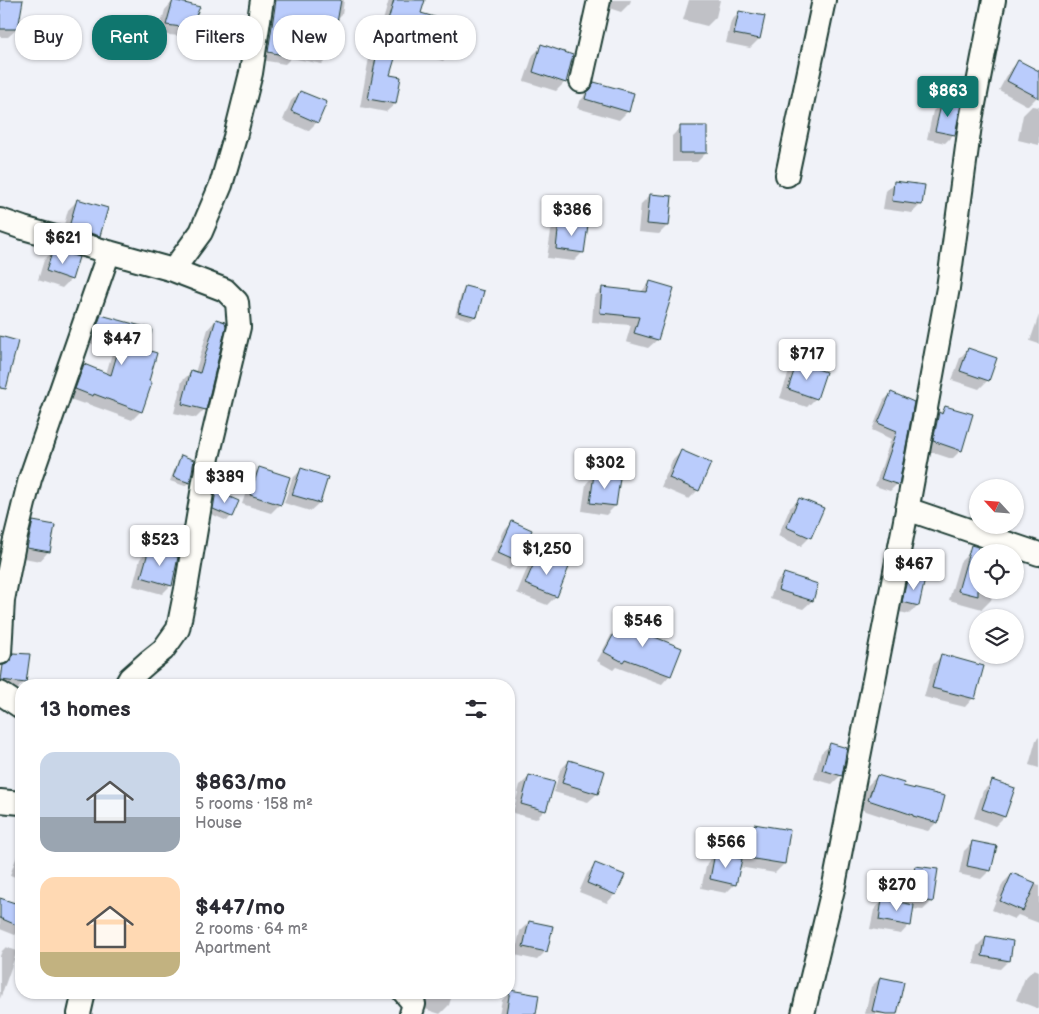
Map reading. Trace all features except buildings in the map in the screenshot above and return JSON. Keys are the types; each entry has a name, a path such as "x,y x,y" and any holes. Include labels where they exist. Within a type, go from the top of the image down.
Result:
{"street":[{"path":"173,270 201,232 220,185 235,138 251,73 262,0"},
{"path":"581,80 599,0"},
{"path":"803,1014 834,885 907,509 948,288 970,125 994,0"},
{"path":"787,175 821,1"},
{"path":"0,220 173,270 225,290 237,302 239,327 208,457 178,629 163,650 129,679"},
{"path":"0,653 3,600 30,479 108,252"},
{"path":"907,509 1039,554"},
{"path":"0,693 15,704"},
{"path":"0,802 15,803"},
{"path":"79,1014 82,999"},
{"path":"410,999 414,1004 411,1014"}]}
